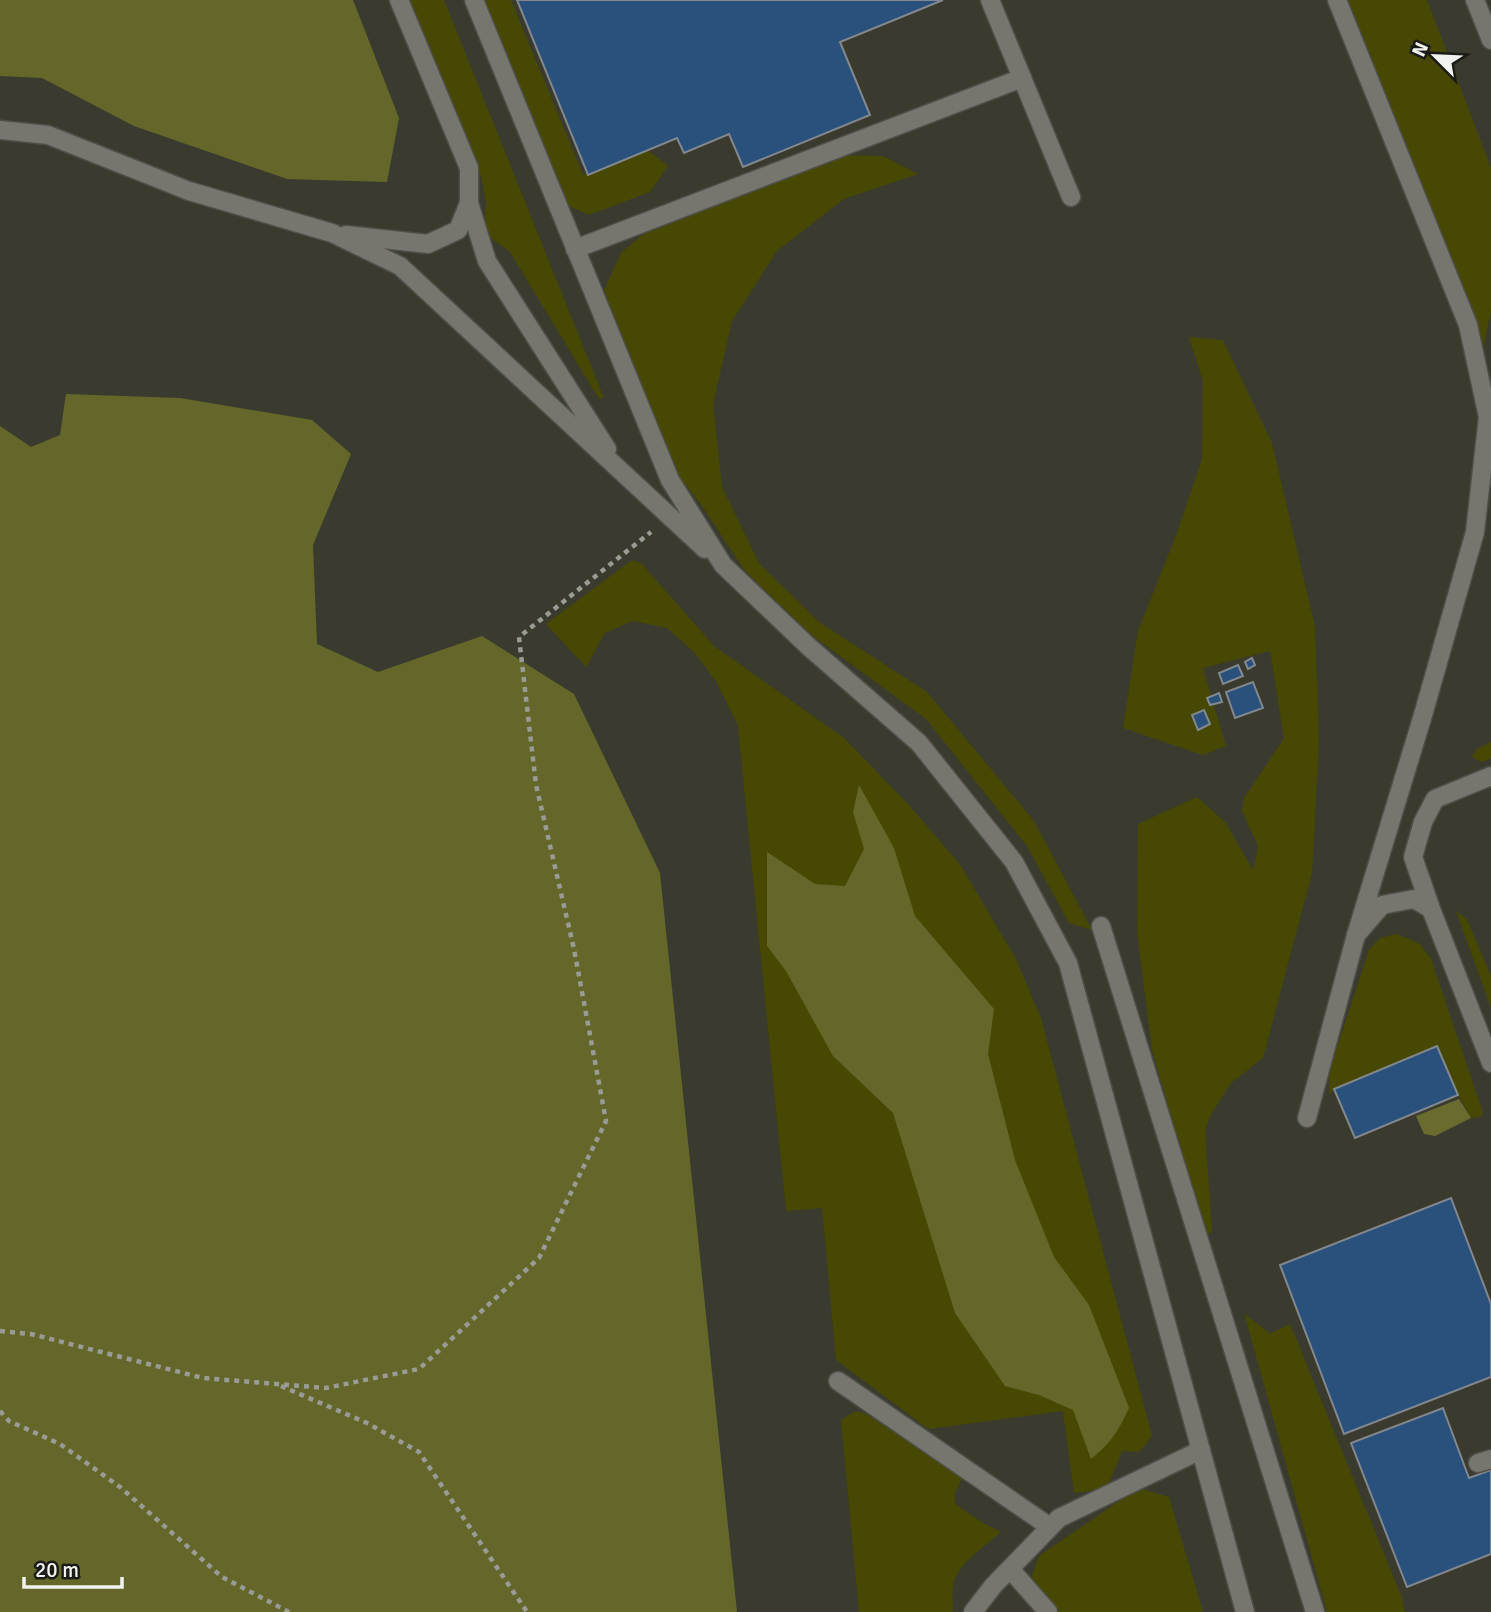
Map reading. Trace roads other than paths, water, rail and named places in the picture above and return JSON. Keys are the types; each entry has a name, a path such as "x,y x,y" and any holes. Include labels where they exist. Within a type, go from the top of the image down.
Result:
{"lane":[{"path":"399,0 469,168 470,203 487,261 621,470"},
{"path":"474,0 670,480 723,565"},
{"path":"990,0 1071,197"},
{"path":"1307,1118 1356,934 1475,532 1488,417 1468,325 1337,0"},
{"path":"1475,0 1491,40"},
{"path":"575,249 1021,78"},
{"path":"0,130 48,135 189,191 332,233 400,266 808,646 919,743 1014,862 1068,963 1245,1612"},
{"path":"332,233 428,244 458,230 470,203"},
{"path":"1491,776 1435,799 1423,821 1413,857 1491,1063"},
{"path":"1356,934 1382,905 1414,899 1431,909"},
{"path":"1101,926 1315,1612"},
{"path":"838,1381 1050,1527"},
{"path":"981,1609 1010,1569 1059,1517 1201,1450"},
{"path":"1010,1569 1048,1612"}]}
